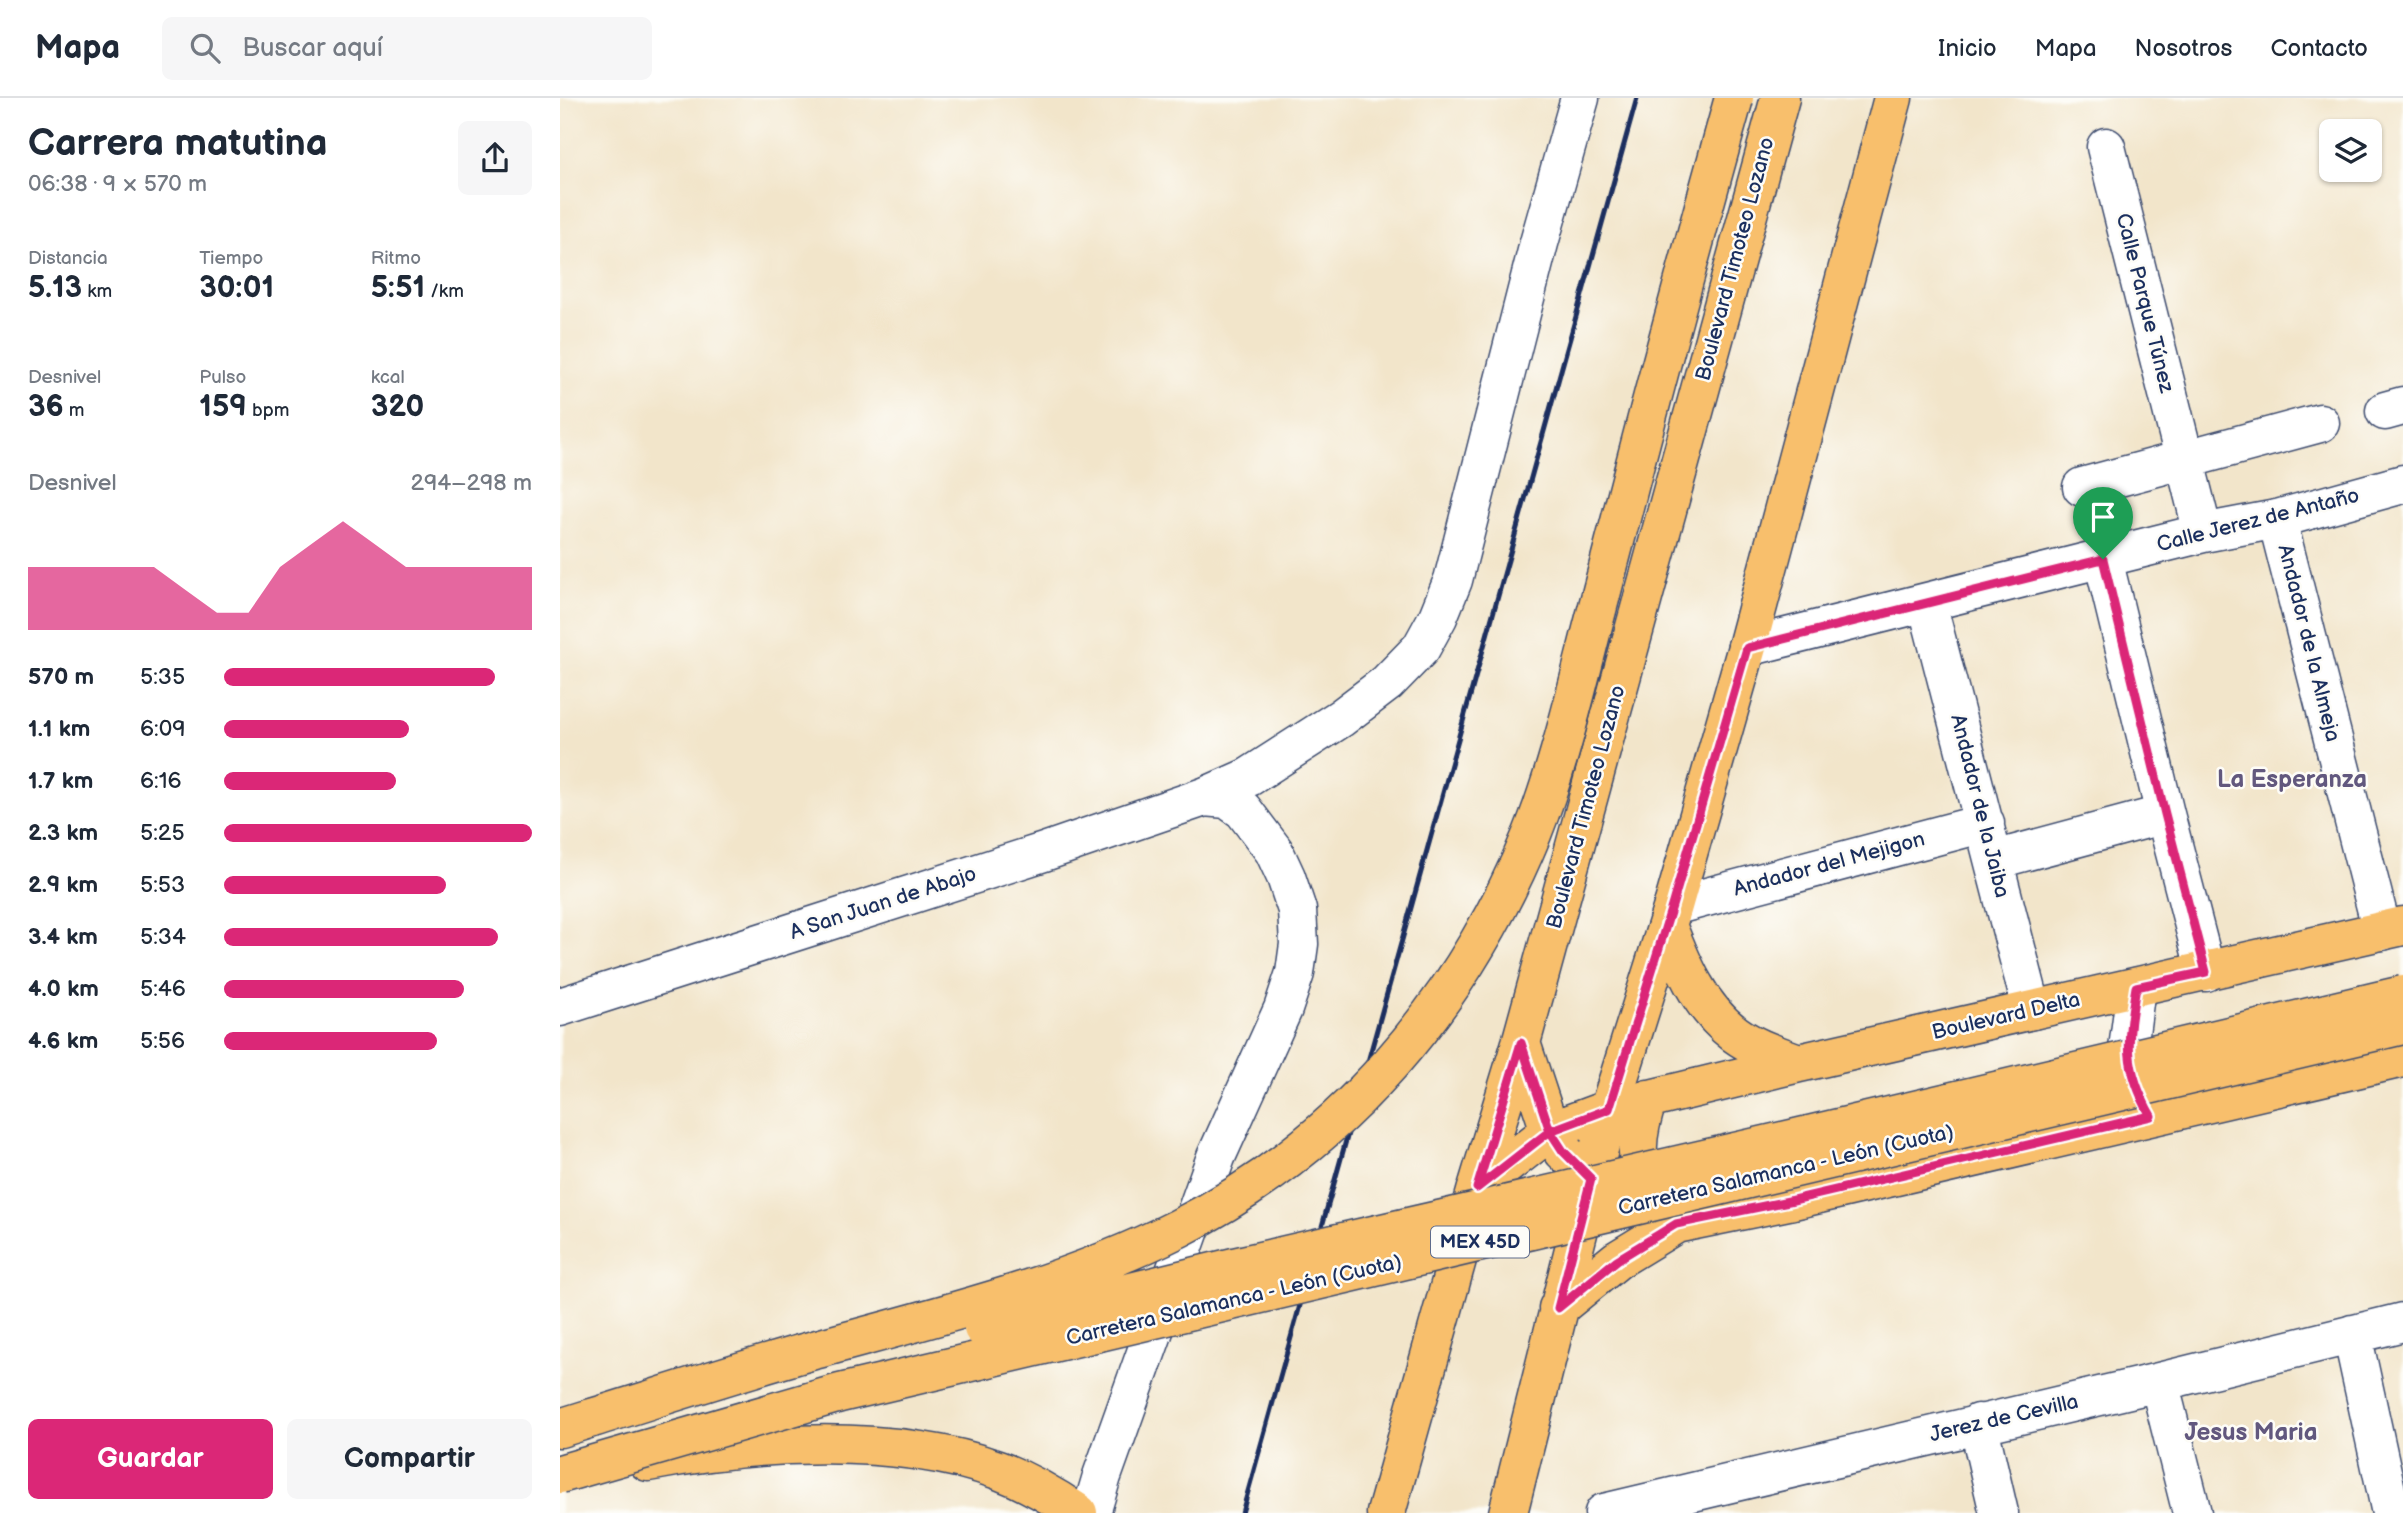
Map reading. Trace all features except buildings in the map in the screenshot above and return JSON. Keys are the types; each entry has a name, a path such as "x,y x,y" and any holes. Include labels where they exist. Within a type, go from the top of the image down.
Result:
{"main road":[{"path":"576,1423 806,1352 1054,1282 1125,1253 1185,1225 1240,1193 1329,1127 1377,1081 1418,1034 1468,959 1508,888 1534,830 1570,717 1651,402 1734,98"},
{"name":"Boulevard Timoteo Lozano","path":"1385,1513 1521,1043 1780,98"},
{"path":"1508,1513 1609,1109 1670,915 1747,648 1894,98"},
{"path":"1670,915 1679,957 1693,984 1713,1012 1734,1033 1758,1047 1800,1063"},
{"name":"Boulevard Delta","path":"1477,1188 1550,1131 1609,1109 2393,928"},
{"name":"Carretera Salamanca - León (Cuota)","path":"576,1423 2403,995"},
{"name":"Carretera Salamanca - León (Cuota)","path":"560,1476 840,1393 2403,1026"},
{"path":"1521,1043 1550,1131 1563,1151 1608,1196 1676,1224"},
{"path":"1558,1308 1617,1260 1676,1224 1789,1201 2403,1058"},
{"path":"1648,1099 1639,1127 1637,1148 1640,1168 1656,1207 1676,1224"},
{"path":"560,1476 669,1457 759,1447 845,1444 952,1457 996,1469 1027,1482 1078,1513"}],"street":[{"name":"A San Juan de Abajo","path":"560,1007 1044,852 1204,797 1249,778 1285,756 1387,683 1420,648 1438,617 1453,580 1539,243 1580,98"},
{"name":"Calle Parque Túnez","path":"2106,147 2203,533"},
{"path":"2082,487 2320,423"},
{"name":"Calle Jerez de Antaño","path":"1747,648 2203,533 2277,519 2403,484"},
{"name":"Andador de la Almeja","path":"2277,519 2393,928"},
{"path":"2103,559 2206,972"},
{"name":"Andador de la Jaiba","path":"1927,603 2032,1010"},
{"path":"1091,1513 1216,1157 1283,1009 1295,972 1299,944 1297,910 1275,851 1243,810 1227,799 1204,797"},
{"path":"1994,860 2165,814"},
{"name":"Andador del Mejigon","path":"1670,915 1985,823"},
{"path":"2136,987 2128,1049 2133,1076 2151,1116"},
{"name":"Jerez de Cevilla","path":"1604,1513 2159,1382 2403,1321"},
{"path":"2352,1334 2391,1513"},
{"path":"2159,1382 2192,1513"},
{"path":"1978,1423 1999,1513"}],"railway":[{"path":"1242,1513 1637,98"}],"district":[{"name":"La Esperanza","path":"2292,779"},
{"name":"Jesus Maria","path":"2251,1432"}],"route":[{"path":"2103,559 1747,648 1672,906 1609,1109 1550,1131 1521,1043 1477,1188 1550,1131 1563,1151 1591,1179 1558,1308 1617,1260 1676,1224 1789,1201 2151,1116 2133,1076 2128,1049 2136,987 2206,972 2103,559"}]}
